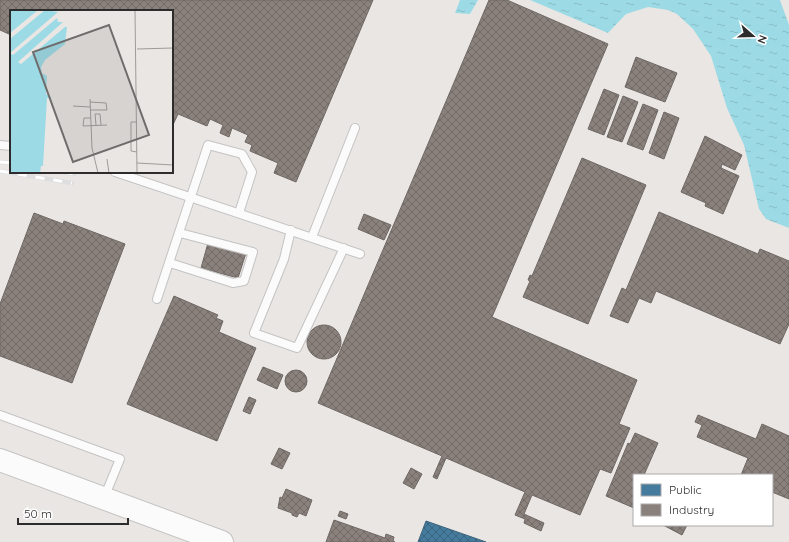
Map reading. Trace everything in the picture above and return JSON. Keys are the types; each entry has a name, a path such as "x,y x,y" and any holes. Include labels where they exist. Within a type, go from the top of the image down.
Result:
{"main road":[{"path":"0,460 222,542"}],"lane":[{"path":"312,237 354,128"},
{"path":"157,298 180,233 208,145 242,154 252,172 239,213"},
{"path":"118,173 191,196 360,254"},
{"path":"291,230 284,259 254,333 297,348 344,248"},
{"path":"170,263 233,283 244,281 253,252 180,233"},
{"path":"0,415 120,459 104,499"}],"water":[{"path":"460,0 478,0 470,14 455,13"},
{"path":"530,0 780,0 789,25 789,228 766,219 759,209 744,145 727,108 711,56 693,29 677,14 668,10 648,7 626,14 608,33"}],"building: Public":[{"path":"426,521 486,542 418,542"}],"building: Industry":[{"path":"0,0 373,0 296,182 274,173 278,163 250,151 252,145 245,142 248,135 232,128 229,137 220,133 223,125 210,119 207,126 178,114 173,125 173,10 10,10 10,35 0,30"},
{"path":"489,0 507,0 608,44 492,317 637,380 619,424 630,428 611,473 600,469 580,515 532,495 524,514 544,523 541,531 524,523 525,519 515,515 525,492 446,458 437,479 433,477 442,456 318,403"},
{"path":"636,57 677,73 665,102 625,87"},
{"path":"604,89 619,95 604,135 588,129"},
{"path":"623,96 638,102 622,142 607,137"},
{"path":"643,104 658,110 643,150 627,144"},
{"path":"664,112 679,118 664,159 649,153"},
{"path":"705,136 742,155 735,170 722,164 721,168 739,176 723,214 705,206 706,203 681,192"},
{"path":"582,158 646,185 588,324 523,297 530,281 528,280 530,275 532,276"},
{"path":"659,212 758,254 760,249 789,261 789,324 780,344 656,291 651,303 639,298 628,323 610,316 622,288 626,290"},
{"path":"34,213 63,224 64,221 125,244 72,383 0,356 0,304"},
{"path":"364,214 391,225 384,240 358,229"},
{"path":"208,243 246,253 238,278 201,268"},
{"path":"174,296 218,315 216,318 223,321 219,332 256,348 217,441 127,404"},
{"path":"321,325 327,325 331,326 338,332 341,342 340,349 334,356 327,359 321,359 317,358 310,352 307,345 307,339 308,335 314,328"},
{"path":"263,367 283,375 277,389 257,380"},
{"path":"296,370 304,373 307,381 304,389 296,392 288,389 285,381 288,373"},
{"path":"249,397 256,400 250,414 243,411"},
{"path":"698,415 756,439 762,424 789,436 789,499 773,492 773,474 741,474 748,458 697,437 702,425 695,422"},
{"path":"635,433 658,443 644,474 633,474 633,508 606,496 628,443 630,444"},
{"path":"279,448 290,453 282,469 271,464"},
{"path":"411,468 422,474 414,489 403,483"},
{"path":"286,489 312,500 306,516 299,513 297,517 292,515 292,513 278,508 280,497 282,498"},
{"path":"340,511 348,514 346,519 338,516"},
{"path":"334,520 385,538 386,534 394,537 393,541 395,542 326,542"},
{"path":"665,526 686,526 682,535"}],"railway":[{"path":"0,162 10,163"},
{"path":"0,171 10,173"},
{"path":"12,173 72,183"},
{"path":"69,173 74,174"}]}
